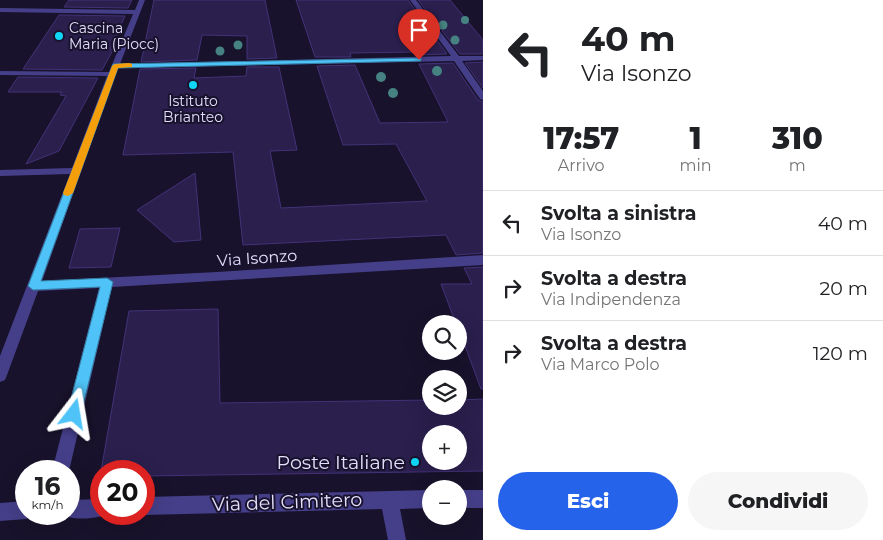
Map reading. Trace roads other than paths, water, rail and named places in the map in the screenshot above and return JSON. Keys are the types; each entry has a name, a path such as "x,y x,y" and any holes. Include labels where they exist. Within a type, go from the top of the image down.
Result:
{"street":[{"path":"0,375 142,0"},
{"path":"413,0 483,97"},
{"path":"0,10 137,12"},
{"path":"0,73 483,58"},
{"path":"0,172 76,171"},
{"name":"Via Isonzo","path":"33,286 483,260"},
{"path":"63,460 107,282"},
{"name":"Via del Cimitero","path":"155,506 422,499"},
{"path":"467,499 483,499"},
{"path":"389,500 397,540"},
{"path":"0,512 15,511"}],"place":[{"name":"Cascina Maria (Piocc)","path":"59,36"},
{"name":"Istituto Brianteo","path":"193,85"},
{"name":"Poste Italiane","path":"415,462"}]}
